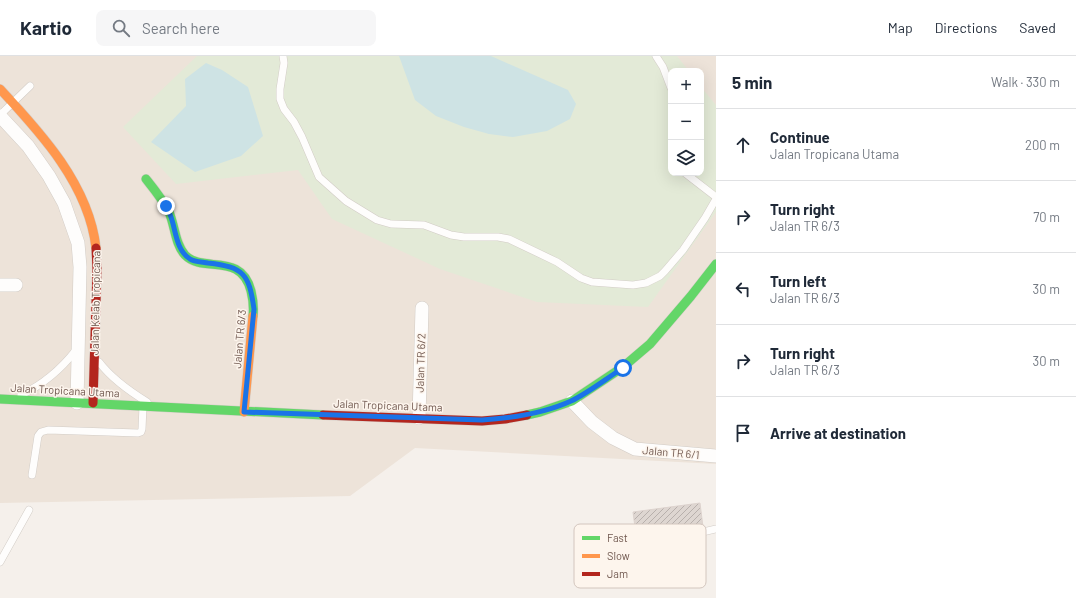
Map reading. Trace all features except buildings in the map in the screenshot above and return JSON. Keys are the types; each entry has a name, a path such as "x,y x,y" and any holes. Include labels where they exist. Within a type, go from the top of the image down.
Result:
{"street":[{"name":"Jalan Kelab Tropicana","path":"0,89 13,102 66,169 78,190 92,225 97,251 93,403"},
{"name":"Jalan Kelab Tropicana","path":"0,115 39,160 58,190 70,217 78,244 80,254 77,403"},
{"name":"Jalan TR 6/3","path":"146,179 166,206 171,217 178,243 190,260 226,265 238,269 246,278 252,292 254,309 244,412"},
{"name":"Jalan Tropicana Utama","path":"0,399 156,406 244,412 482,420 506,419 540,412 572,401 623,368 650,344 716,264"},
{"path":"0,285 16,285"},
{"name":"Jalan TR 6/2","path":"419,418 422,308"},
{"name":"Jalan TR 6/1","path":"572,401 592,422 613,438 635,449 716,456"}],"lane":[{"path":"283,56 284,63 280,99 284,109 294,122 319,177 346,201 377,220 391,224 424,225 451,235 464,237 498,237 509,239 557,262 580,278 592,282 633,285 646,283 660,276 665,271 683,250 705,218 716,198 689,176"},
{"path":"656,56 663,67 668,80"},
{"path":"0,115 30,86"},
{"path":"12,400 43,381 69,359 78,348"},
{"path":"95,350 99,362 118,383 132,393 156,406"},
{"path":"32,476 38,436 41,432 48,430 138,433 141,432 142,429 143,406"},
{"path":"0,562 29,510"},
{"path":"706,532 716,529"}],"shaded area":[{"path":"0,56 716,56 716,464 415,448 350,496 0,503"},
{"path":"399,56 491,56 568,90 576,104 570,119 547,131 513,137 489,134 464,127 436,116 415,100"},
{"path":"206,63 222,70 248,87 263,136 241,156 195,172 151,142 186,106 185,79"}],"green space":[{"path":"197,56 677,56 687,68 668,68 668,176 704,176 704,91 716,105 716,212 648,307 537,302 440,269 332,219 298,170 176,184 123,127"}],"traffic: fast":[{"path":"146,179 169,212 179,246 185,255 202,263 230,267 239,271 246,279 251,291 253,316"},
{"path":"527,415 572,401 623,367 650,344 716,264"},
{"path":"0,399 323,415"}],"traffic: slow":[{"path":"0,89 47,142 61,161 84,203 92,225 96,248"},
{"path":"244,412 253,316"}],"traffic: jam":[{"path":"93,403 97,269 96,248"},
{"path":"323,415 482,421 527,415"}],"route":[{"path":"166,206 171,217 178,243 190,260 226,265 238,269 246,278 252,292 254,309 244,412 482,420 506,419 540,412 572,401 623,368"}]}
